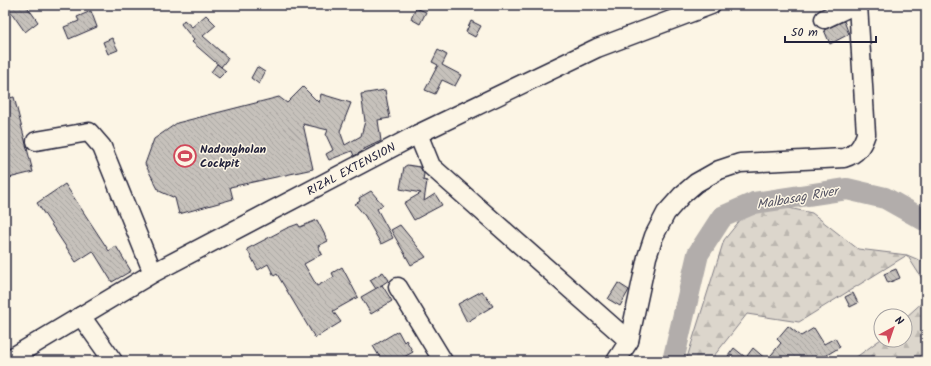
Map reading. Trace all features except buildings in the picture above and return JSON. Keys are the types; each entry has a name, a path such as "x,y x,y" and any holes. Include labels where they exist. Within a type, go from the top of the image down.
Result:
{"street":[{"name":"RIZAL EXTENSION","path":"6,361 153,273 418,134 597,48 711,5"},
{"path":"824,19 854,5"},
{"path":"616,361 629,341 647,257 654,236 666,213 682,195 696,183 719,170 740,163 844,158 854,155 862,144 866,134 858,5"},
{"path":"36,141 88,132 98,142 102,147 153,273"},
{"path":"418,134 431,166 629,341"},
{"path":"398,287 443,361"},
{"path":"81,316 113,361"}],"green space":[{"path":"784,207 812,213 858,249 907,255 799,322 747,314 710,361 686,361 724,240 741,219 769,208"},
{"path":"907,255 926,263 926,285"},
{"path":"926,299 926,361 851,361 873,345 873,348 913,348 913,311"}],"waterway":[{"name":"Malbasag River","path":"673,361 698,254 722,217 754,203 847,189 885,198 926,221"}],"place":[{"name":"Nadongholan Cockpit","path":"185,156"}]}
